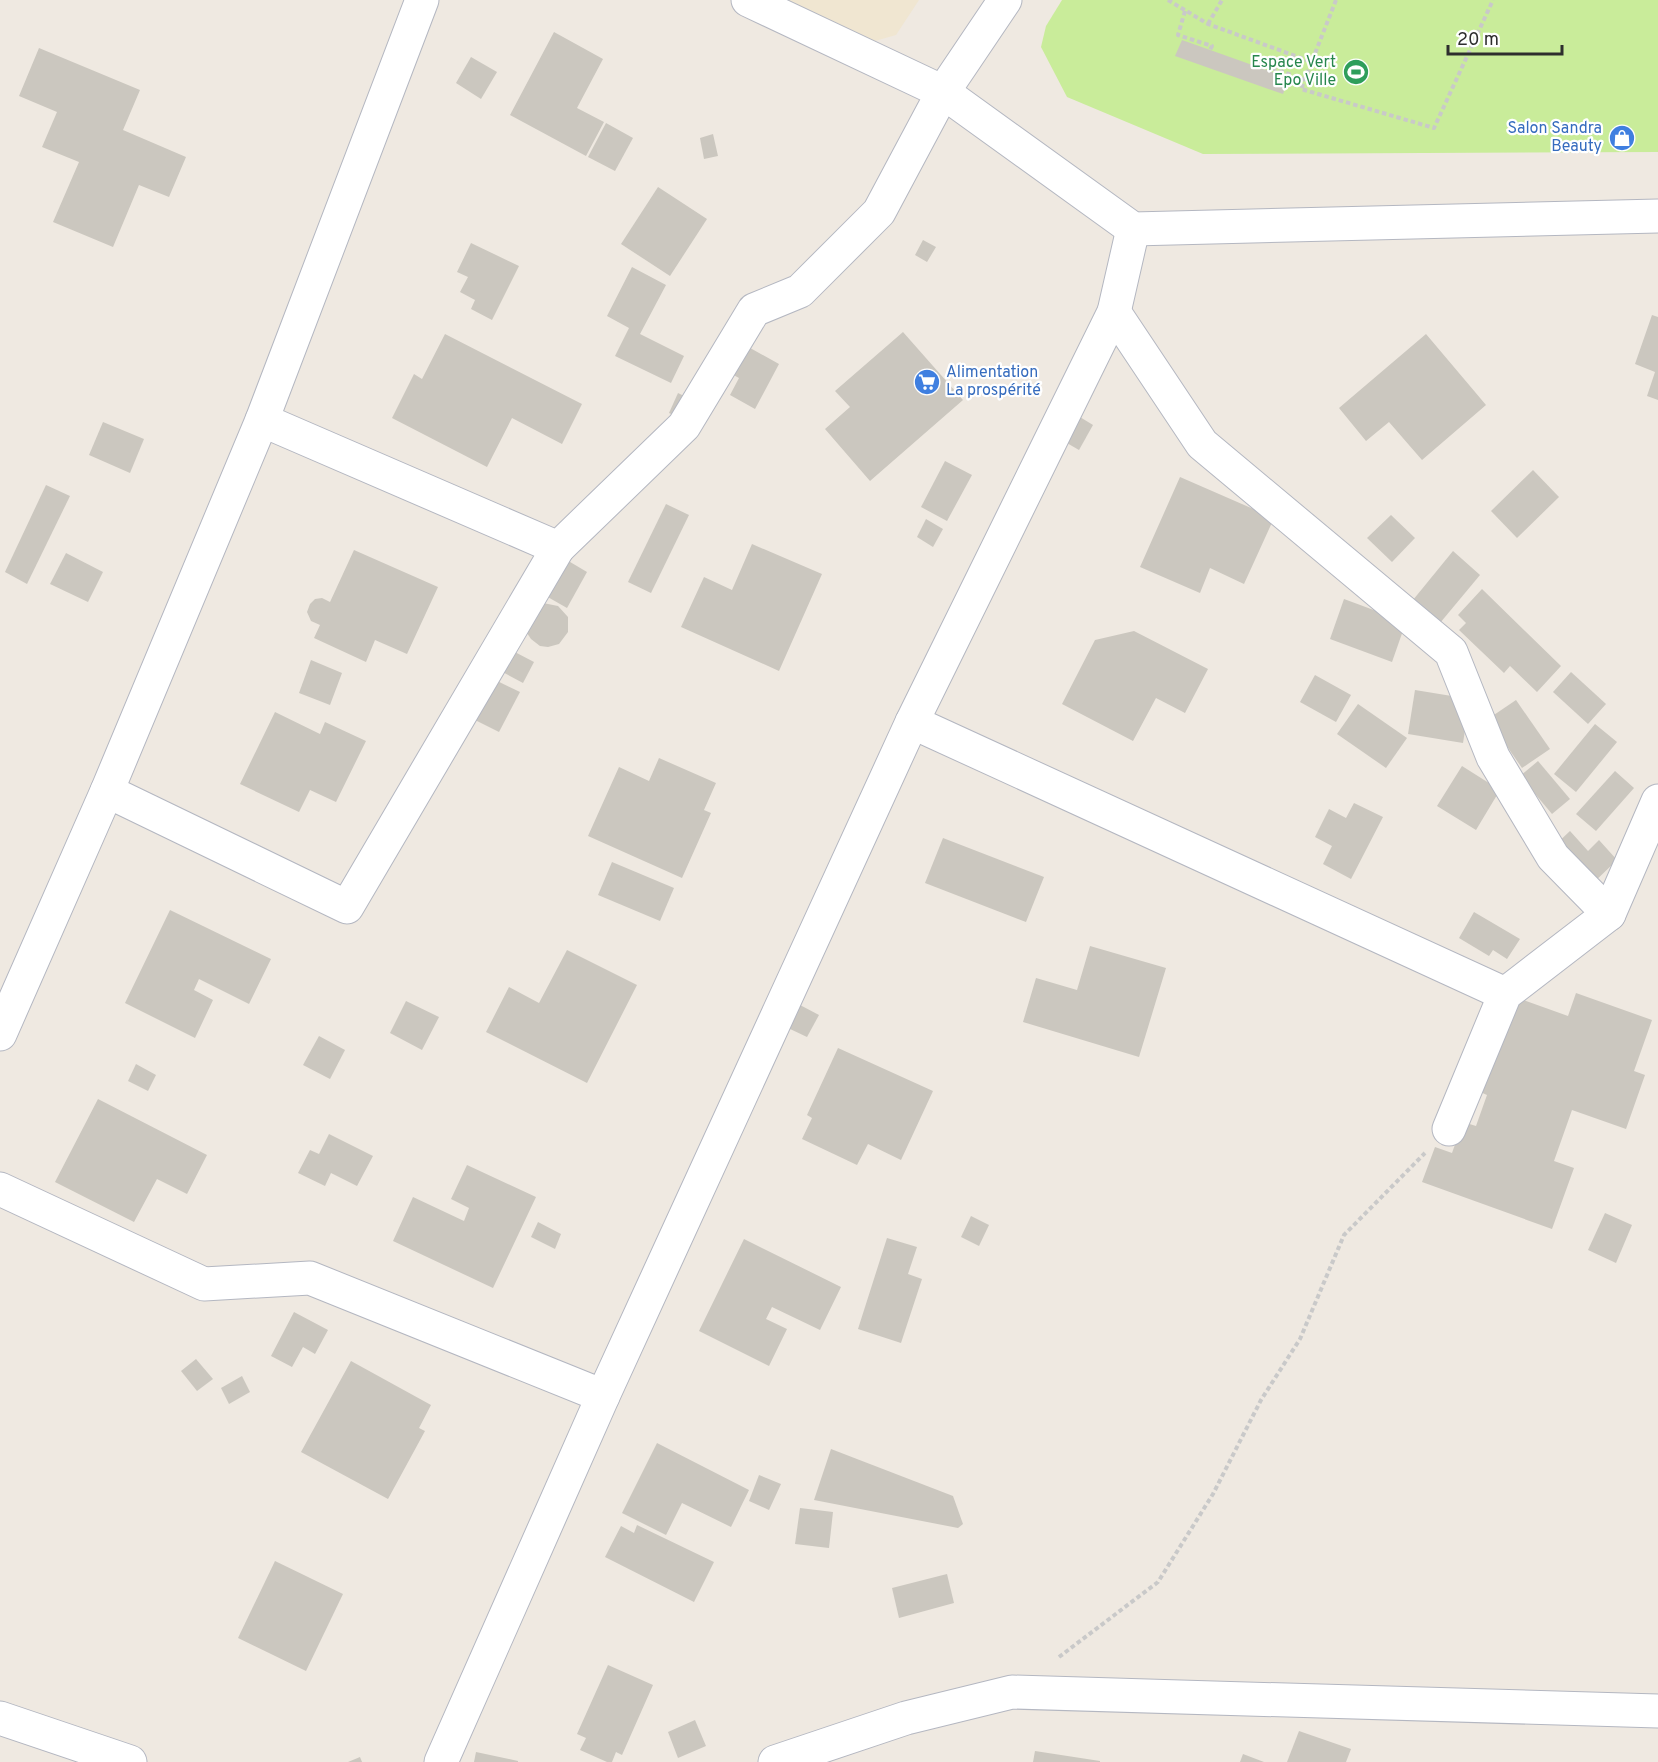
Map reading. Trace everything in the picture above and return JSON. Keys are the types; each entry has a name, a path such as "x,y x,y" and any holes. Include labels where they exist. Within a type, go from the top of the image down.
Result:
{"street":[{"path":"0,1034 107,791 262,420 422,0"},
{"path":"748,0 943,92 1133,229 1658,216"},
{"path":"107,791 347,908 558,548 684,426 754,310 800,291 879,212 943,92 1005,0"},
{"path":"441,1762 603,1396 912,722 1114,312 1133,229"},
{"path":"1114,312 1202,444 1450,652 1493,757 1553,857 1609,914"},
{"path":"262,420 558,548"},
{"path":"912,722 1505,994"},
{"path":"1449,1129 1505,994 1609,914 1658,801"},
{"path":"0,1190 204,1284 310,1278 603,1396"},
{"path":"775,1762 906,1718 1012,1692 1658,1712"},
{"path":"0,1718 130,1762"}],"path":[{"path":"1168,0 1208,24 1312,62"},
{"path":"1208,24 1222,0"},
{"path":"1336,0 1301,90 1434,128 1493,0"},
{"path":"1185,11 1178,35 1212,46 1210,50"},
{"path":"1260,67 1261,64 1305,80"},
{"path":"1058,1658 1158,1582 1213,1494 1261,1400 1300,1339 1344,1234 1449,1129"}],"shaded area":[{"path":"766,0 919,0 896,35 861,45"}],"green space":[{"name":"Espace Vert Epo Ville","path":"1062,0 1658,0 1658,152 1203,154 1067,97 1041,47 1046,26"}],"building":[{"path":"554,32 603,59 577,108 604,122 586,156 510,115"},
{"path":"1182,40 1289,78 1283,94 1175,56"},
{"path":"39,48 140,90 123,130 186,157 169,197 139,185 113,247 53,222 79,162 42,147 57,112 19,96"},
{"path":"471,57 497,72 481,99 456,83"},
{"path":"606,123 633,138 615,171 588,157"},
{"path":"713,134 718,156 704,159 700,138"},
{"path":"658,187 707,219 670,276 621,244"},
{"path":"923,240 936,247 927,262 915,255"},
{"path":"471,243 519,266 492,320 471,309 475,300 460,292 468,277 457,272"},
{"path":"632,267 666,285 640,334 684,356 671,383 615,356 629,328 607,316"},
{"path":"1652,315 1658,317 1658,400 1647,396 1655,372 1635,364"},
{"path":"903,332 963,400 870,481 825,429 850,407 835,391"},
{"path":"445,334 582,404 562,444 512,418 487,467 392,418 414,374 422,379"},
{"path":"1426,334 1486,405 1422,460 1389,422 1366,441 1339,408"},
{"path":"743,344 779,364 755,409 730,395 739,378 728,372"},
{"path":"678,393 696,402 686,421 669,413"},
{"path":"1075,414 1093,425 1079,450 1060,439"},
{"path":"103,422 144,439 130,473 89,455"},
{"path":"945,461 972,475 947,521 921,507"},
{"path":"1533,470 1559,497 1517,538 1491,511"},
{"path":"1180,477 1274,518 1244,584 1210,568 1200,593 1140,567"},
{"path":"46,485 70,496 27,584 5,572"},
{"path":"666,504 689,515 651,593 628,582"},
{"path":"1391,515 1415,538 1392,562 1367,538"},
{"path":"926,519 943,529 933,547 917,537"},
{"path":"752,544 822,574 779,671 681,627 704,577 732,590"},
{"path":"354,550 438,587 407,654 375,640 366,662 314,638 320,625 311,621 307,612 310,604 315,599 322,598 330,602"},
{"path":"1453,551 1480,575 1440,623 1413,600"},
{"path":"66,553 103,572 88,602 50,584"},
{"path":"560,556 587,572 567,608 539,592"},
{"path":"1482,589 1561,666 1537,692 1510,666 1504,673 1459,630 1466,623 1458,615"},
{"path":"1344,599 1406,622 1392,662 1330,639"},
{"path":"543,603 558,606 568,617 568,632 559,644 548,647 540,646 527,633"},
{"path":"1134,631 1208,669 1185,713 1156,698 1133,741 1062,704 1095,640"},
{"path":"511,650 534,662 523,683 499,670"},
{"path":"311,660 342,673 330,705 299,693"},
{"path":"1571,672 1606,704 1588,724 1553,692"},
{"path":"1315,675 1351,695 1336,722 1300,702"},
{"path":"489,677 520,692 499,732 469,717"},
{"path":"1415,690 1470,699 1463,743 1408,734"},
{"path":"1516,700 1550,749 1522,768 1488,719"},
{"path":"1358,704 1407,738 1386,768 1337,734"},
{"path":"275,712 320,734 325,722 366,741 336,802 310,790 299,812 240,784"},
{"path":"1595,724 1617,742 1576,792 1554,774"},
{"path":"659,758 716,783 704,810 711,813 682,878 588,836 619,767 649,781"},
{"path":"1538,761 1570,799 1552,814 1520,776"},
{"path":"1462,766 1500,790 1476,830 1437,806"},
{"path":"1615,771 1634,788 1596,831 1576,814"},
{"path":"1354,803 1383,817 1351,879 1323,864 1332,846 1315,837 1329,809 1346,818"},
{"path":"1570,831 1588,851 1599,840 1617,860 1588,888 1552,848"},
{"path":"943,838 1044,877 1026,922 925,883"},
{"path":"612,862 674,888 660,921 598,895"},
{"path":"170,910 271,959 249,1004 199,979 194,990 213,1000 195,1038 125,1003"},
{"path":"1474,912 1520,939 1507,959 1493,950 1489,956 1459,938"},
{"path":"1090,946 1166,968 1139,1057 1023,1022 1036,978 1077,990"},
{"path":"567,950 637,985 587,1083 486,1032 509,987 539,1003"},
{"path":"1576,993 1652,1020 1634,1071 1645,1075 1626,1129 1572,1110 1554,1161 1574,1168 1552,1229 1422,1182 1435,1147 1452,1153 1463,1122 1476,1126 1487,1095 1478,1091 1512,996 1568,1016"},
{"path":"406,1001 439,1017 422,1050 390,1033"},
{"path":"800,1005 819,1015 807,1037 788,1028"},
{"path":"319,1036 345,1050 330,1079 303,1065"},
{"path":"838,1048 933,1091 901,1160 868,1144 857,1165 802,1139 812,1118 807,1115"},
{"path":"136,1064 156,1075 148,1091 128,1081"},
{"path":"98,1099 207,1155 187,1194 157,1179 134,1222 55,1182"},
{"path":"329,1134 373,1156 357,1186 331,1173 325,1186 298,1173 310,1150 319,1154"},
{"path":"467,1165 536,1197 493,1288 393,1241 413,1197 464,1221 469,1208 451,1199"},
{"path":"1605,1213 1632,1225 1616,1263 1588,1250"},
{"path":"971,1216 989,1225 979,1246 961,1237"},
{"path":"538,1222 561,1234 555,1249 531,1237"},
{"path":"887,1238 917,1247 908,1274 922,1279 901,1343 858,1329"},
{"path":"744,1239 841,1287 820,1330 772,1307 766,1319 787,1329 769,1366 699,1331"},
{"path":"294,1312 328,1330 315,1354 303,1347 292,1367 271,1356"},
{"path":"196,1359 213,1379 197,1391 181,1371"},
{"path":"351,1361 431,1405 419,1428 425,1431 388,1499 301,1452"},
{"path":"242,1376 250,1392 229,1404 221,1388"},
{"path":"657,1443 749,1490 731,1527 682,1503 666,1535 622,1513"},
{"path":"831,1449 953,1496 963,1524 958,1528 814,1500"},
{"path":"759,1475 781,1484 769,1510 749,1501"},
{"path":"800,1508 833,1512 829,1548 795,1544"},
{"path":"637,1525 714,1562 694,1602 605,1557 621,1526 634,1533"},
{"path":"275,1561 343,1594 306,1671 238,1638"},
{"path":"947,1574 954,1603 899,1618 892,1588"},
{"path":"608,1665 653,1685 622,1755 616,1752 612,1762 580,1750 586,1738 577,1734"},
{"path":"695,1720 706,1746 678,1758 668,1732"},
{"path":"1299,1731 1351,1749 1346,1762 1287,1762"},
{"path":"1035,1751 1100,1761 1100,1762 1033,1762"},
{"path":"476,1752 518,1761 518,1762 474,1762"},
{"path":"1243,1754 1264,1762 1240,1762"},
{"path":"360,1757 362,1762 348,1762"}],"place":[{"name":"Espace Vert Epo Ville","path":"1356,72"},
{"name":"Salon Sandra Beauty","path":"1622,138"},
{"name":"Alimentation La prospérité","path":"927,382"}]}
